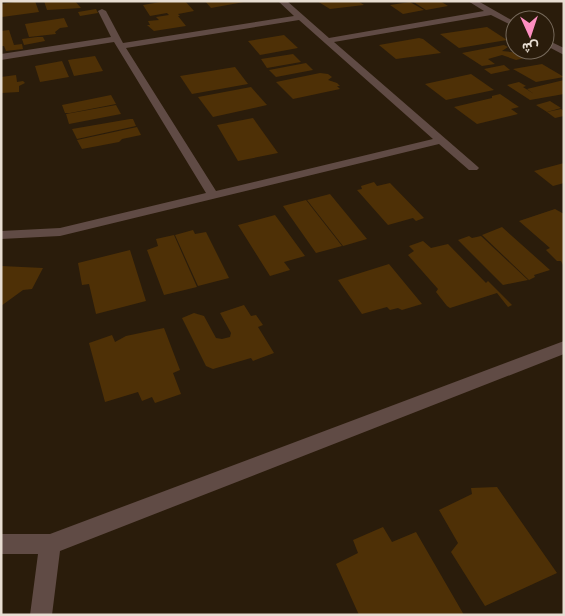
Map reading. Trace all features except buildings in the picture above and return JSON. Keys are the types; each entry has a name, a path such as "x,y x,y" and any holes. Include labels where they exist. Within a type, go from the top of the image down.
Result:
{"street":[{"path":"282,1 473,168"},
{"path":"472,1 505,19"},
{"path":"102,11 118,42 213,195"},
{"path":"327,41 492,12"},
{"path":"1,57 300,16"},
{"path":"1,235 60,232 442,140"},
{"path":"1,544 50,544 564,347"},
{"path":"41,615 50,544"}]}
